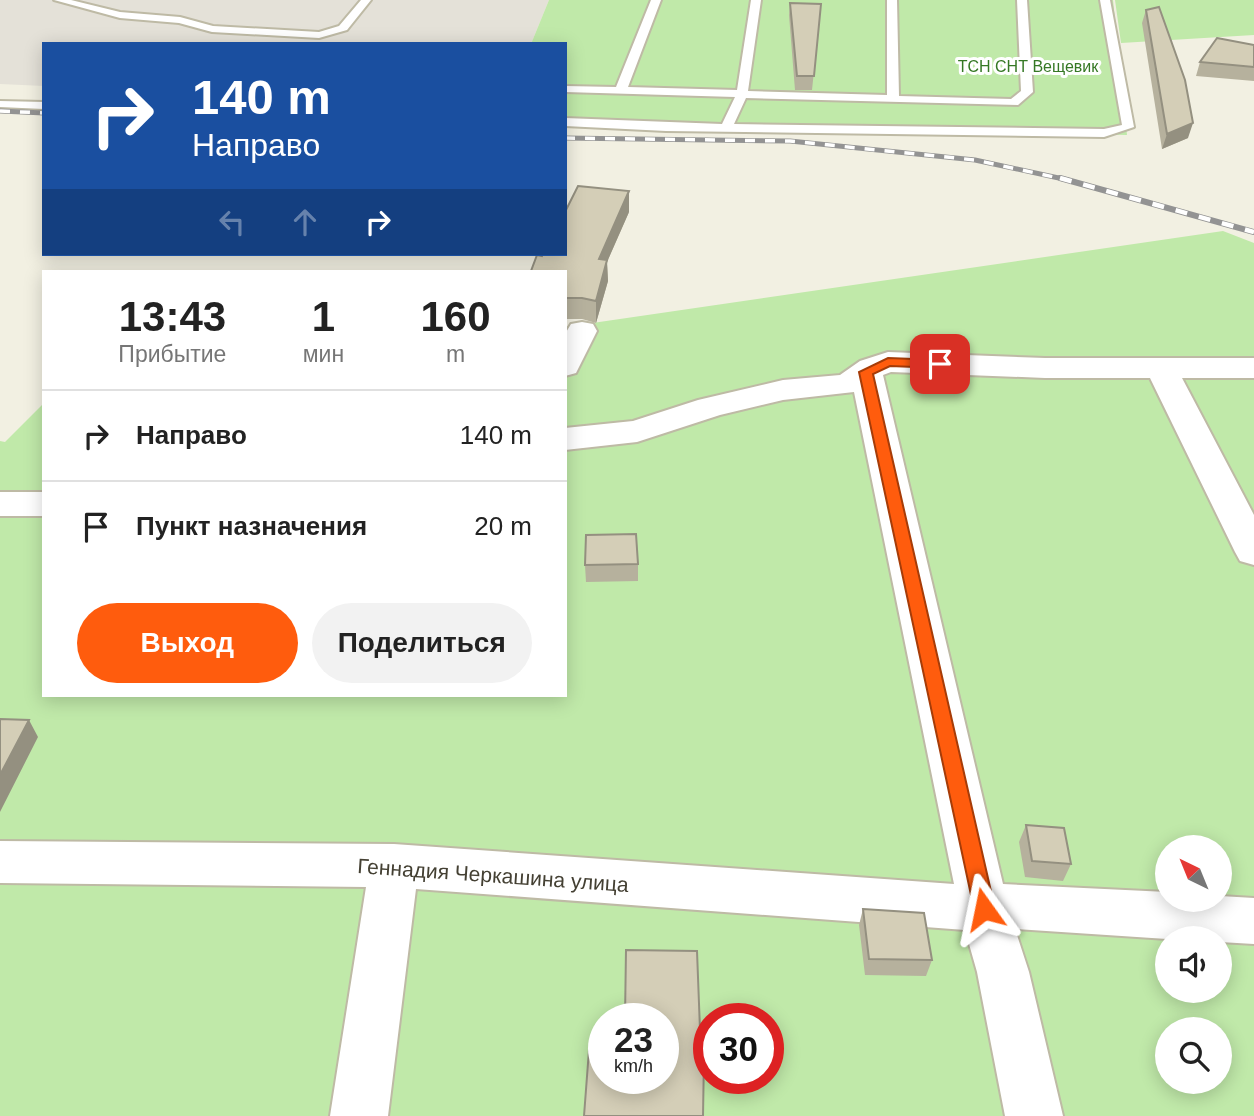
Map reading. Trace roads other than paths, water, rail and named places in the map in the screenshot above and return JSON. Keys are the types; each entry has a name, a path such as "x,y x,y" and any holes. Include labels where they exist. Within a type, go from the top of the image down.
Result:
{"street":[{"path":"567,362 582,331"},
{"path":"567,439 637,431 710,407 783,390 848,384 888,362 1045,368 1254,368"},
{"path":"1161,368 1254,552"},
{"path":"866,372 984,909 1003,972 1034,1116"},
{"path":"0,504 42,504"},
{"name":"Геннадия Черкашина улица","path":"0,862 394,866 984,909 1016,906 1254,921"},
{"path":"359,1116 394,866"}],"lane":[{"path":"59,0 120,15 180,20 212,29 310,35 329,34 343,28 366,0"},
{"path":"621,90 656,0"},
{"path":"727,127 742,94 756,0"},
{"path":"892,0 893,99"},
{"path":"567,89 1014,103 1027,92 1022,0"},
{"path":"567,122 1104,133 1128,127 1105,0"},
{"path":"0,104 42,106"}],"railway":[{"path":"0,111 42,113"},
{"path":"567,138 790,141 975,160 1064,179"},
{"path":"1060,178 1064,179"},
{"path":"1064,179 1254,232"}],"park label":[{"name":"ТСН СНТ Вещевик","path":"1028,66"}]}
